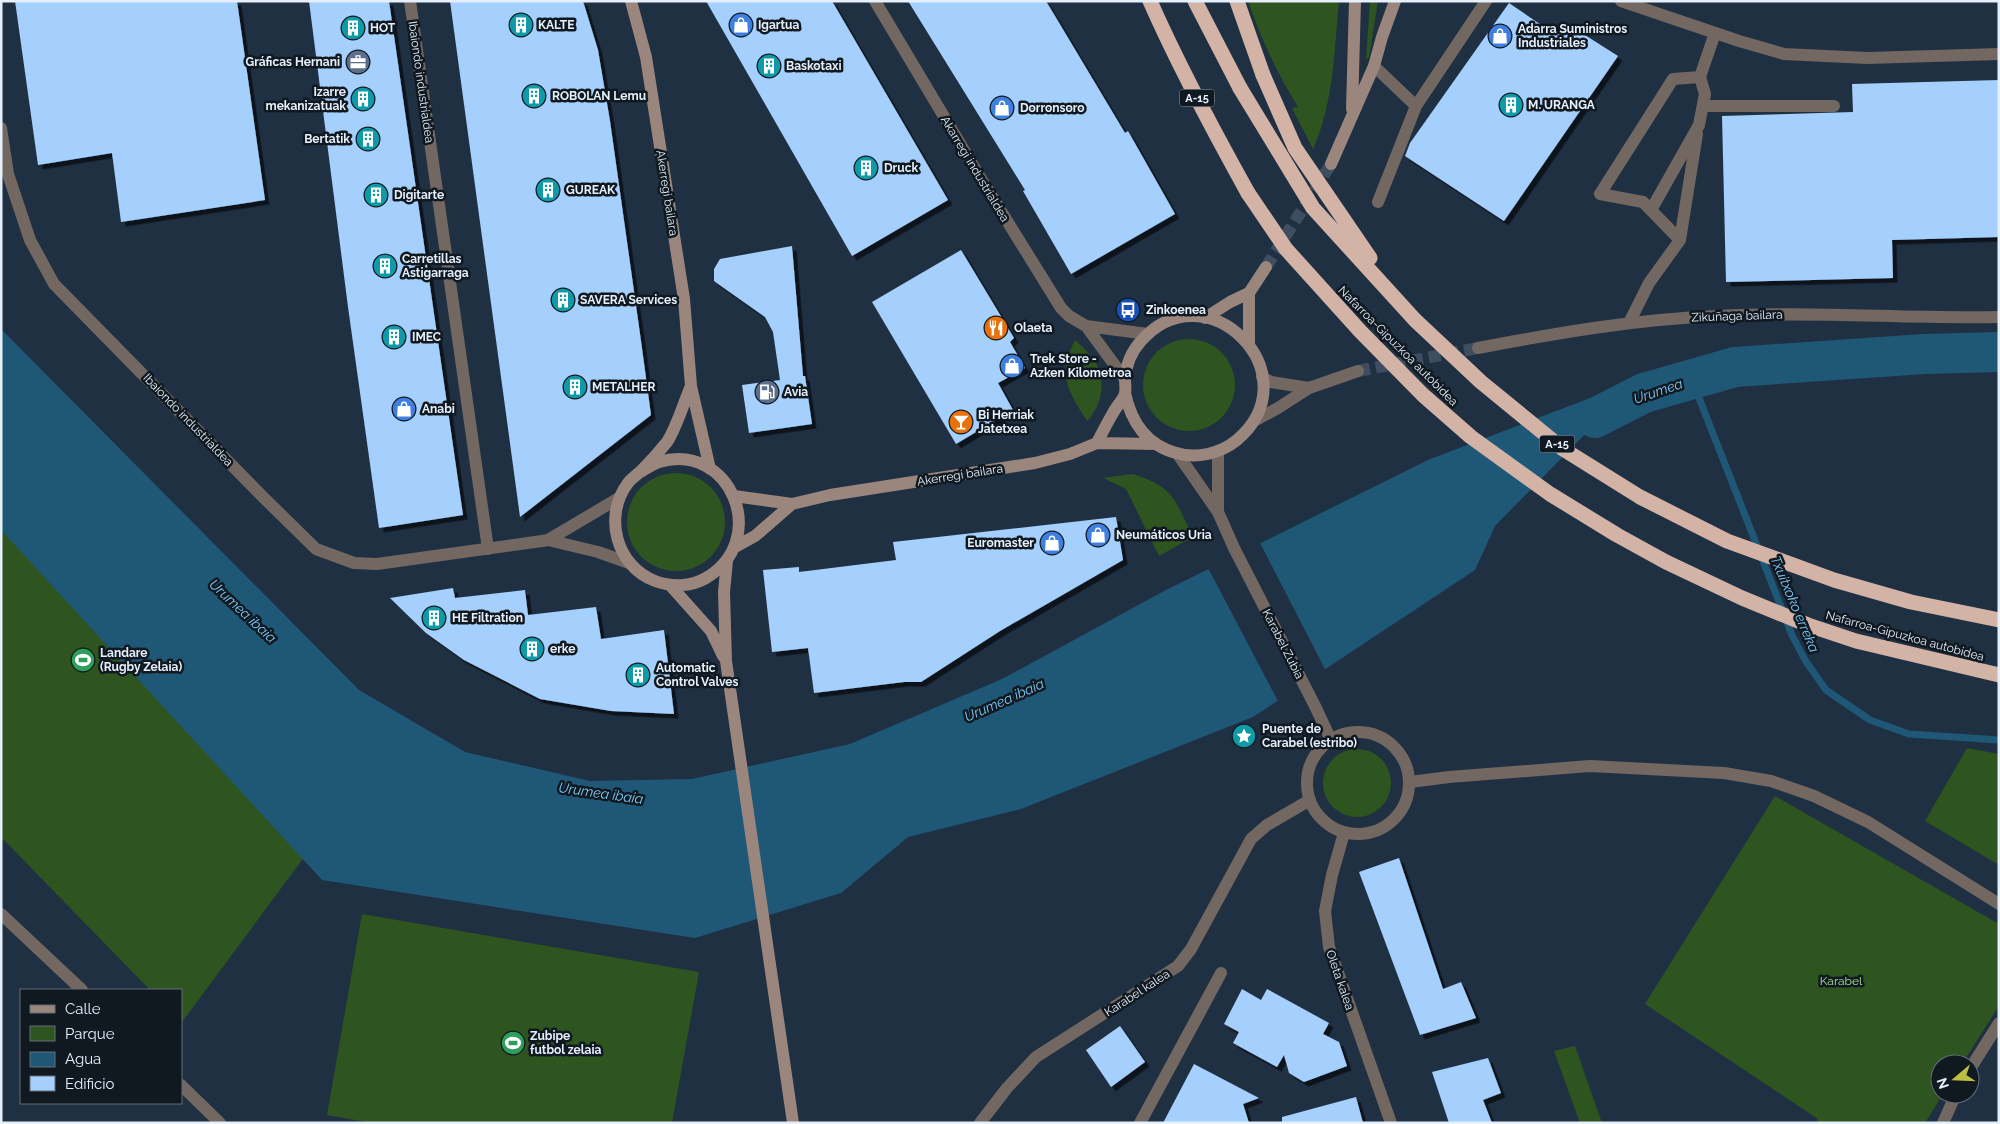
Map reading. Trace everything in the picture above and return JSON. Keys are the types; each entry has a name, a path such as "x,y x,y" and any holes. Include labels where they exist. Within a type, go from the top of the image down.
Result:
{"highway":[{"name":"Nafarroa-Gipuzkoa autobidea","path":"1150,1 1169,44 1207,119 1248,192 1286,249 1360,331 1423,395 1471,437 1550,494 1617,535 1666,562 1742,598 1808,625 1856,641 1999,675"},
{"name":"A-15","path":"1195,1 1240,88 1313,208 1415,320 1481,382 1563,448 1640,497 1727,541 1834,580 1911,602 1999,620"},
{"path":"1237,1 1263,75 1295,148 1347,226 1415,320"}],"main road":[{"name":"Akerregi bailara","path":"631,1 646,57 684,299 691,386 710,469"},
{"path":"1352,117 1356,1"},
{"path":"1331,164 1374,66 1394,1"},
{"path":"1205,318 1230,302 1249,293 1266,267"},
{"path":"1249,293 1249,345"},
{"path":"1205,318 1230,327 1249,345 1258,360 1262,377 1263,392 1260,407 1254,421 1238,439 1218,452 1197,455 1177,453 1156,444 1144,434 1135,422 1128,408 1125,393 1126,369 1135,350 1148,334 1160,325 1175,319 1205,318"},
{"path":"642,471 658,462 676,460 693,462 710,469 724,481 734,496 739,513 739,530 735,547 727,562 701,581 686,585 670,585 654,581 641,574 629,563 620,548 615,531 615,514 619,498 628,483 642,471 668,440 691,386"},
{"path":"1125,393 1097,444 1156,444"},
{"name":"Akerregi bailara","path":"792,504 830,495 1035,463 1070,454 1097,444"},
{"path":"734,496 792,504"},
{"path":"735,547 755,536 792,504"},
{"path":"727,562 724,592 726,661 793,1123"},
{"path":"670,585 711,631 726,661"}],"street":[{"name":"Ibaiondo industrialdea","path":"410,1 488,548"},
{"name":"Akarregi industrialdea","path":"875,1 978,174 1061,308 1069,316 1086,326"},
{"path":"1378,202 1416,106 1486,1"},
{"path":"1621,1 1784,54 1867,58 1999,54"},
{"path":"1629,323 1649,283 1680,240 1705,94 1700,77 1716,33"},
{"path":"1374,66 1416,106"},
{"path":"1680,240 1644,202 1600,194 1673,79 1700,77"},
{"path":"1703,106 1834,106"},
{"path":"1651,210 1699,125"},
{"name":"Ibaiondo industrialdea","path":"1,128 8,174 30,240 54,284 263,498 316,549 354,563 377,564 548,540"},
{"name":"Zikuñaga bailara","path":"1478,348 1532,337 1629,323 1719,316 1999,317"},
{"path":"1086,326 1148,334"},
{"path":"1086,326 1125,379"},
{"path":"1254,421 1309,388 1358,371"},
{"path":"1262,377 1271,382 1309,388"},
{"path":"1218,452 1218,512"},
{"path":"1177,453 1218,512"},
{"path":"548,540 619,498"},
{"name":"Karabel Zubia","path":"1218,512 1234,548 1331,740"},
{"path":"548,540 598,552 629,563"},
{"path":"1360,732 1375,735 1389,742 1400,753 1407,767 1410,782 1409,796 1404,808 1390,824 1372,833 1358,835 1344,833 1323,821 1315,811 1310,800 1307,783 1310,766 1318,751 1331,740 1345,734 1360,732"},
{"path":"1410,782 1449,777 1590,766 1724,773 1770,782 1814,796 1868,822 1999,904"},
{"name":"Karabel kalea","path":"980,1123 1007,1088 1036,1057 1178,966 1191,949 1251,839 1267,825 1310,800"},
{"name":"Oleta kalea","path":"1344,833 1324,911 1328,947 1391,1123"},
{"path":"1,914 81,989"},
{"path":"1140,1123 1221,973"},
{"path":"1980,1054 1999,1024"},
{"path":"182,1086 220,1123"},
{"path":"1943,1123 1952,1104"}],"green space":[{"path":"1248,1 1339,1 1329,95 1320,131 1313,149 1292,108 1298,107 1270,56"},
{"path":"1370,1 1378,1 1369,57 1366,60"},
{"path":"1189,339 1207,343 1222,352 1231,367 1235,385 1231,403 1222,418 1207,427 1189,431 1171,427 1156,418 1147,403 1143,385 1147,367 1156,352 1171,343"},
{"path":"1075,340 1096,363 1101,378 1102,386 1099,402 1087,421 1074,400 1067,382 1066,363"},
{"path":"676,473 695,477 711,487 721,503 725,522 721,541 711,557 695,567 676,571 657,567 641,557 631,541 627,522 631,503 641,487 657,477"},
{"path":"1132,474 1157,484 1172,496 1193,537 1159,556 1126,489 1103,478"},
{"name":"Landare (Rugby Zelaia)","path":"1,494 328,825 182,1022 182,989 149,989 1,837"},
{"path":"1967,748 1999,754 1999,865 1925,821"},
{"path":"1357,749 1370,752 1381,759 1388,770 1391,783 1388,796 1381,807 1370,814 1357,817 1344,814 1333,807 1326,796 1323,783 1326,770 1333,759 1344,752"},
{"name":"Karabel","path":"1775,796 1999,924 1999,1006 1968,1054 1930,1054 1930,1104 1937,1104 1925,1123 1816,1123 1818,1119 1645,1004"},
{"name":"Zubipe futbol zelaia","path":"362,914 699,972 672,1123 372,1123 327,1115"},
{"path":"1575,1046 1602,1123 1580,1123 1554,1051"}],"water":[{"name":"Urumea ibaia","path":"1,329 359,690 465,752 590,781 692,779 850,744 1002,679 1164,591 1428,460 1619,387 1674,400 1590,429 1495,526 1475,570 1253,717 1021,809 908,837 841,893 695,938 322,880 1,530"}],"pier":[{"path":"1259,541 1326,671 1279,703 1207,566"}],"building":[{"path":"15,1 237,1 265,200 121,222 112,153 38,165"},
{"path":"309,1 389,1 463,515 379,528 348,307"},
{"path":"450,1 583,1 598,50 641,341 651,415 520,517"},
{"path":"706,1 832,1 948,200 852,256"},
{"path":"908,1 1046,1 1125,133 1128,131 1175,214 1071,274 1023,191 1025,190"},
{"name":"M. URANGA","path":"1509,3 1556,35 1566,23 1618,56 1504,221 1405,156 1410,143"},
{"path":"1999,80 1999,237 1892,240 1893,278 1726,282 1722,116 1853,112 1852,84"},
{"path":"792,246 803,376 805,376 812,424 749,433 742,385 780,380 773,332 765,317 714,281 714,269 720,259"},
{"path":"961,250 1014,338 1010,342 1025,368 998,383 1013,410 956,444 872,302"},
{"path":"1116,517 1123,560 1000,631 921,682 904,682 814,693 808,648 772,652 763,570 799,567 799,572 896,560 893,542"},
{"name":"erke","path":"453,588 455,598 525,590 528,615 596,607 601,639 664,630 674,714 611,711 540,699 464,660 426,633 390,598"},
{"path":"1399,858 1443,989 1461,982 1476,1018 1420,1035 1359,872"},
{"path":"1242,989 1261,1000 1267,989 1329,1023 1323,1034 1339,1042 1347,1066 1304,1082 1289,1073 1284,1055 1277,1067 1233,1043 1239,1032 1224,1024"},
{"path":"1120,1026 1145,1062 1111,1087 1086,1050"},
{"path":"1488,1058 1501,1093 1483,1100 1492,1123 1449,1123 1432,1072"},
{"path":"1194,1064 1259,1098 1243,1104 1249,1123 1163,1123"},
{"path":"1356,1097 1363,1123 1282,1123 1282,1117"}],"waterway":[{"name":"Urumea","path":"1595,418 1644,393 1735,367 1924,354 1999,352"},
{"name":"Txuitxoko erreka","path":"1692,380 1792,635 1805,660 1826,690 1870,720 1909,734 1999,740"}],"tunnel":[{"path":"1266,267 1331,164"},
{"path":"1358,371 1478,348"}],"place":[{"name":"KALTE","path":"521,25"},
{"name":"Igartua","path":"741,25"},
{"name":"HOT","path":"353,28"},
{"name":"Adarra Suministros Industriales","path":"1500,36"},
{"name":"Gráficas Hernani","path":"358,62"},
{"name":"Baskotaxi","path":"769,66"},
{"name":"ROBOLAN Lemu","path":"534,96"},
{"name":"Izarre mekanizatuak","path":"363,99"},
{"name":"M. URANGA","path":"1511,105"},
{"name":"Dorronsoro","path":"1002,108"},
{"name":"Bertatik","path":"368,139"},
{"name":"Druck","path":"866,168"},
{"name":"GUREAK","path":"548,190"},
{"name":"Digitarte","path":"376,195"},
{"name":"Carretillas Astigarraga","path":"385,266"},
{"name":"SAVERA Services","path":"563,300"},
{"name":"Zinkoenea","path":"1128,310"},
{"name":"Olaeta","path":"996,328"},
{"name":"IMEC","path":"394,337"},
{"name":"Trek Store - Azken Kilometroa","path":"1012,366"},
{"name":"METALHER","path":"575,387"},
{"name":"Avia","path":"767,392"},
{"name":"Anabi","path":"404,409"},
{"name":"Bi Herriak Jatetxea","path":"961,422"},
{"name":"Neumáticos Uria","path":"1098,535"},
{"name":"Euromaster","path":"1052,543"},
{"name":"HE Filtration","path":"434,618"},
{"name":"erke","path":"532,649"},
{"name":"Landare (Rugby Zelaia)","path":"83,660"},
{"name":"Automatic Control Valves","path":"638,675"},
{"name":"Puente de Carabel (estribo)","path":"1244,736"},
{"name":"Zubipe futbol zelaia","path":"513,1043"}]}
